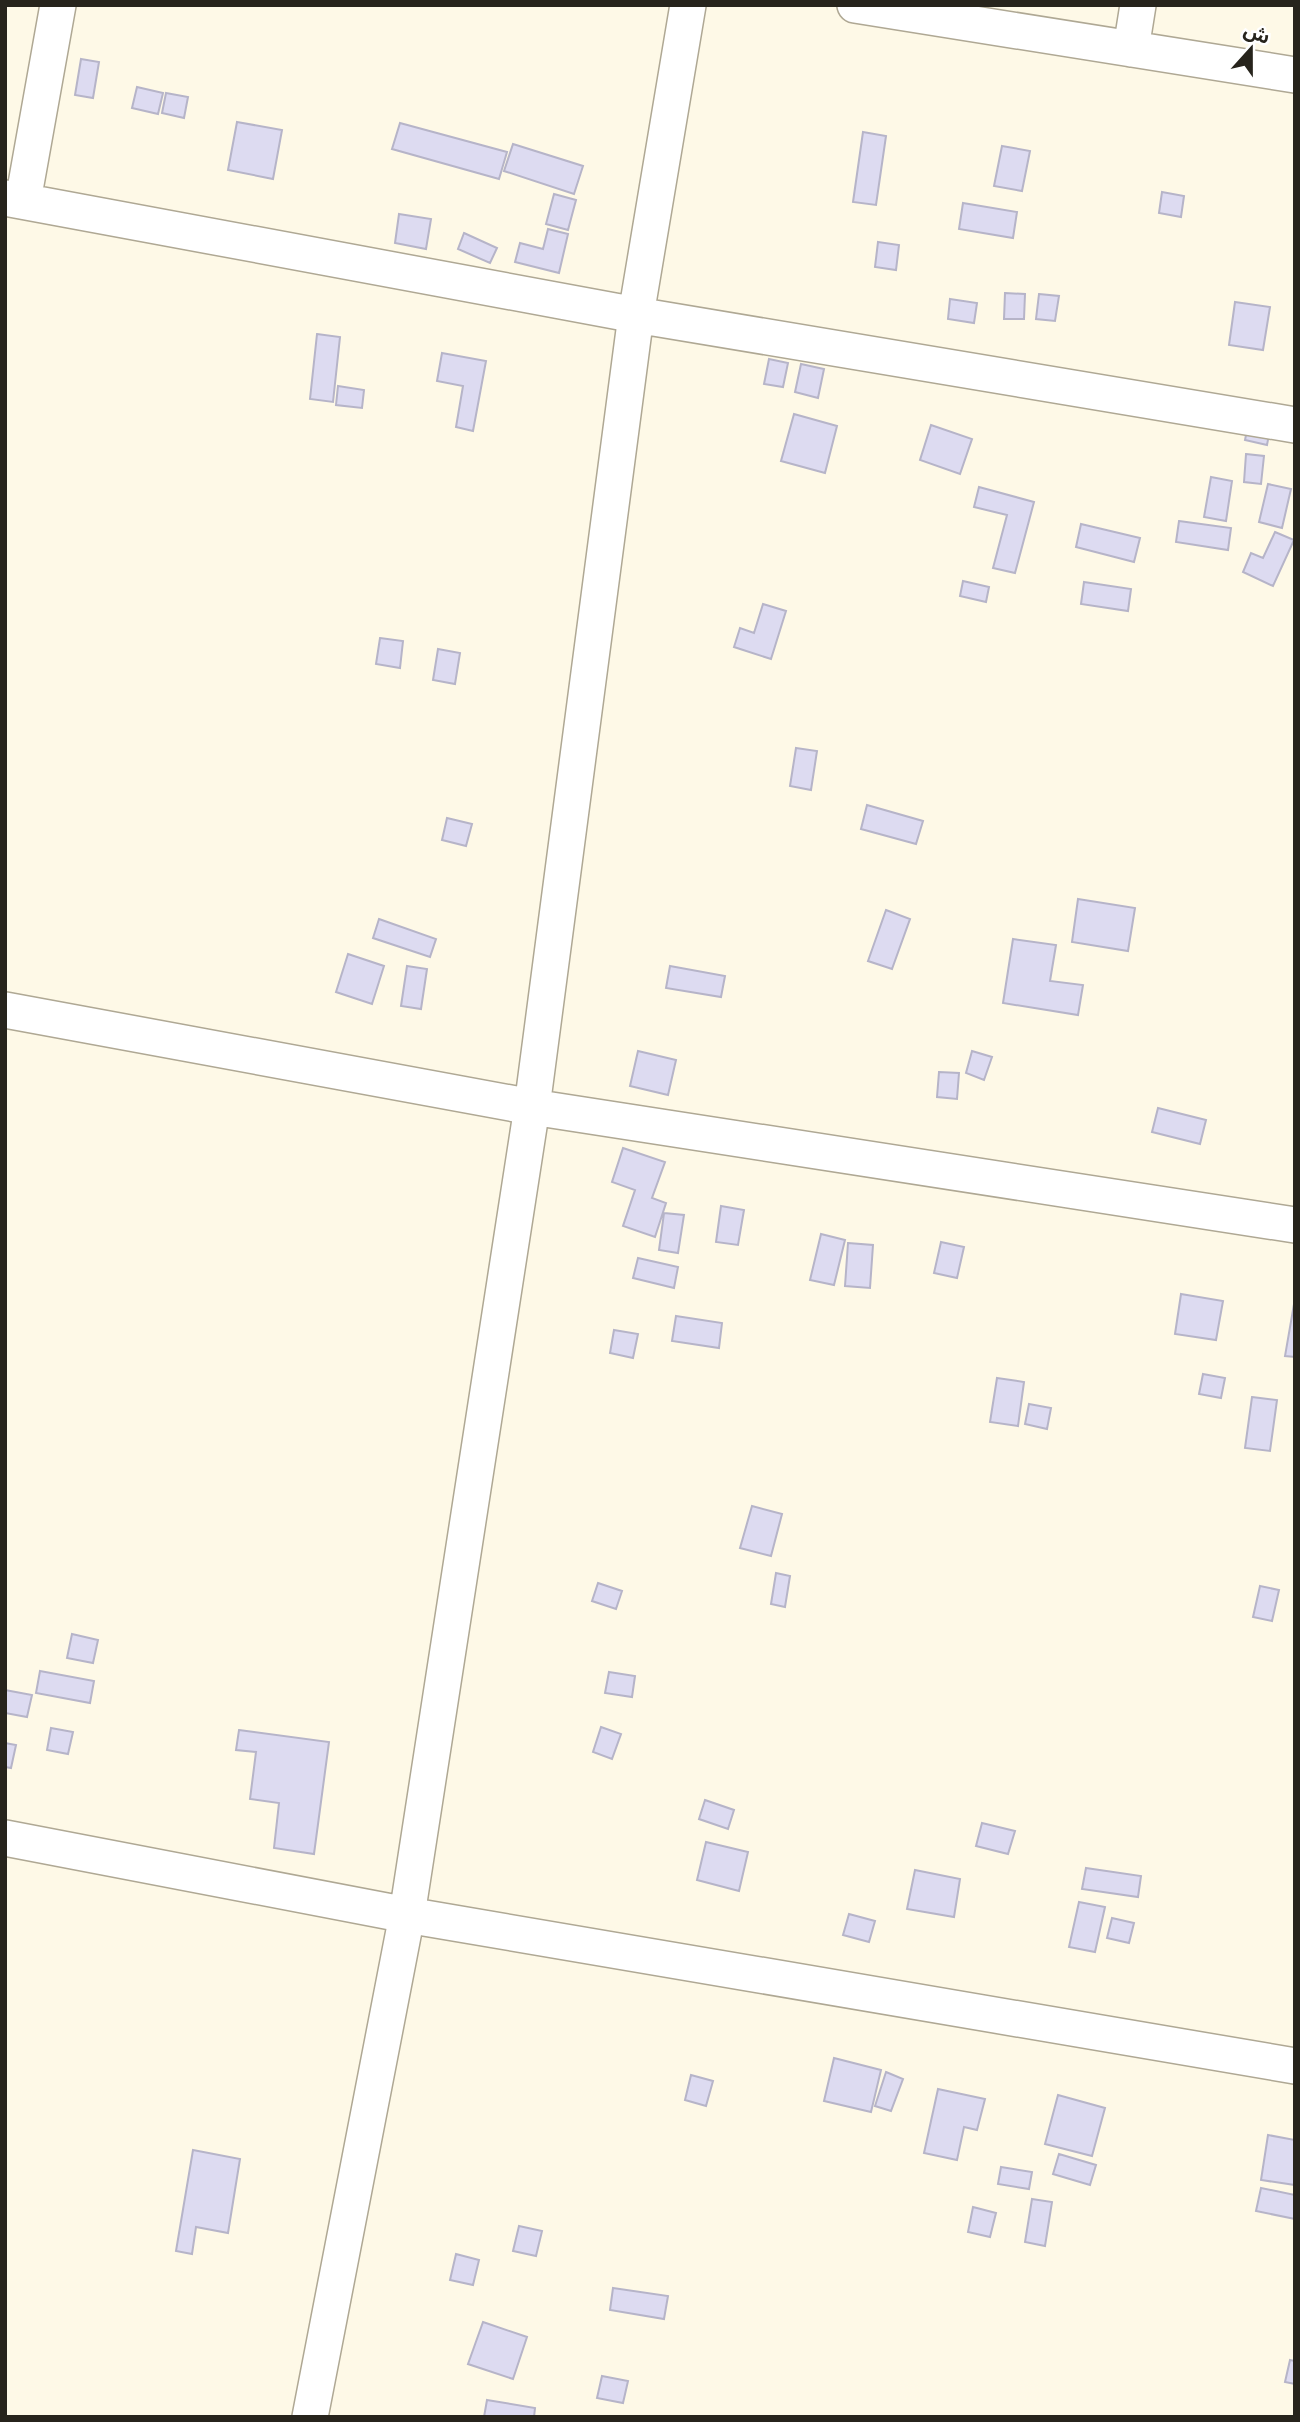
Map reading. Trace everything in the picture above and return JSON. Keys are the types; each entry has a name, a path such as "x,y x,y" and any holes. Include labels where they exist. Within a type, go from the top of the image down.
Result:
{"street":[{"path":"58,5 14,199 636,314 1295,425"},
{"path":"310,2417 407,1915 531,1107 636,314 688,5"},
{"path":"855,5 1295,75"},
{"path":"1131,49 1138,5"},
{"path":"5,1010 531,1107 1295,1225"},
{"path":"5,1838 407,1915 1295,2067"}],"building":[{"path":"81,59 99,62 93,98 75,95"},
{"path":"137,87 163,93 158,114 132,108"},
{"path":"166,93 188,97 184,118 162,113"},
{"path":"237,122 282,130 273,179 228,170"},
{"path":"400,123 507,152 499,179 392,149"},
{"path":"863,132 886,136 876,205 853,202"},
{"path":"513,144 583,166 574,194 504,171"},
{"path":"1002,146 1030,151 1022,191 994,186"},
{"path":"1162,192 1184,196 1181,217 1159,213"},
{"path":"554,194 576,200 568,230 546,224"},
{"path":"963,203 1017,212 1013,238 959,229"},
{"path":"399,214 431,219 426,249 395,243"},
{"path":"548,229 568,234 559,273 515,262 520,243 543,249"},
{"path":"464,233 497,248 490,263 458,249"},
{"path":"878,242 899,245 896,270 875,267"},
{"path":"1005,293 1025,294 1024,319 1004,319"},
{"path":"1039,294 1059,296 1055,321 1036,319"},
{"path":"950,299 977,303 974,323 948,319"},
{"path":"1235,302 1270,307 1263,350 1229,345"},
{"path":"317,334 340,337 333,402 310,399"},
{"path":"442,353 486,361 473,431 456,427 463,386 437,381"},
{"path":"769,359 788,363 783,387 764,384"},
{"path":"801,364 824,369 818,398 795,392"},
{"path":"338,386 364,390 362,408 336,405"},
{"path":"794,414 837,426 825,473 781,461"},
{"path":"1249,420 1271,424 1267,445 1245,440"},
{"path":"931,425 972,439 960,474 920,460"},
{"path":"1246,454 1264,456 1261,484 1244,482"},
{"path":"1211,477 1232,481 1226,521 1204,517"},
{"path":"1268,484 1291,489 1282,528 1259,522"},
{"path":"979,487 1034,502 1015,573 993,568 1007,515 974,507"},
{"path":"1179,521 1231,528 1228,550 1176,542"},
{"path":"1081,524 1140,538 1134,562 1076,547"},
{"path":"1275,532 1294,540 1273,586 1243,572 1251,553 1263,558"},
{"path":"963,581 989,587 986,602 960,596"},
{"path":"1084,582 1131,589 1128,611 1081,604"},
{"path":"763,604 786,611 771,659 734,647 740,628 754,633"},
{"path":"380,638 403,641 400,668 376,664"},
{"path":"438,649 460,653 455,684 433,680"},
{"path":"796,748 817,751 811,790 790,786"},
{"path":"867,805 923,821 916,844 861,829"},
{"path":"447,818 472,824 466,846 442,840"},
{"path":"1078,899 1135,908 1128,951 1072,942"},
{"path":"886,910 910,919 892,969 868,961"},
{"path":"379,919 436,939 430,957 373,938"},
{"path":"1013,939 1056,945 1050,981 1083,985 1078,1015 1003,1003"},
{"path":"348,954 384,966 372,1004 336,992"},
{"path":"407,966 427,969 421,1009 401,1006"},
{"path":"670,966 725,976 721,997 666,988"},
{"path":"638,1051 676,1060 668,1095 630,1086"},
{"path":"972,1051 992,1057 984,1080 966,1073"},
{"path":"939,1072 959,1073 957,1099 937,1097"},
{"path":"1158,1108 1206,1120 1200,1144 1152,1132"},
{"path":"623,1148 665,1162 652,1198 666,1203 655,1237 623,1226 635,1190 612,1182"},
{"path":"721,1206 744,1210 738,1245 716,1242"},
{"path":"664,1213 684,1215 678,1253 659,1250"},
{"path":"821,1234 845,1240 834,1285 810,1280"},
{"path":"941,1242 964,1247 957,1278 934,1273"},
{"path":"848,1243 873,1245 870,1288 845,1286"},
{"path":"638,1258 678,1267 674,1288 633,1278"},
{"path":"1181,1294 1223,1301 1216,1340 1175,1334"},
{"path":"1295,1305 1295,1357 1285,1356"},
{"path":"676,1316 722,1323 719,1348 672,1341"},
{"path":"614,1330 638,1334 633,1358 610,1353"},
{"path":"1203,1374 1225,1378 1221,1398 1199,1394"},
{"path":"997,1378 1024,1382 1018,1426 990,1422"},
{"path":"1252,1397 1277,1400 1270,1451 1245,1448"},
{"path":"1029,1404 1051,1408 1047,1429 1025,1424"},
{"path":"752,1506 782,1514 771,1556 740,1548"},
{"path":"776,1573 790,1576 785,1607 771,1604"},
{"path":"598,1583 622,1591 616,1609 592,1601"},
{"path":"1260,1586 1279,1590 1272,1621 1253,1617"},
{"path":"72,1634 98,1640 93,1663 67,1658"},
{"path":"40,1671 94,1681 90,1703 36,1693"},
{"path":"609,1672 635,1676 632,1697 605,1693"},
{"path":"5,1690 32,1695 27,1717 5,1713"},
{"path":"601,1727 621,1734 612,1759 593,1752"},
{"path":"51,1728 73,1732 68,1754 47,1750"},
{"path":"239,1730 329,1742 314,1854 274,1848 279,1803 250,1799 256,1752 236,1750"},
{"path":"5,1743 16,1745 11,1768 5,1767"},
{"path":"705,1800 734,1810 728,1829 699,1819"},
{"path":"982,1823 1015,1831 1008,1854 976,1846"},
{"path":"706,1842 748,1852 739,1891 697,1880"},
{"path":"1086,1868 1141,1876 1138,1897 1082,1889"},
{"path":"915,1870 960,1879 954,1917 907,1909"},
{"path":"1079,1902 1105,1907 1095,1952 1069,1947"},
{"path":"849,1914 875,1921 869,1942 843,1935"},
{"path":"1112,1918 1134,1923 1129,1943 1107,1938"},
{"path":"834,2058 881,2070 871,2112 824,2101"},
{"path":"886,2072 903,2079 891,2111 875,2106"},
{"path":"691,2075 713,2081 706,2106 685,2100"},
{"path":"938,2089 985,2099 977,2130 964,2127 957,2160 924,2153"},
{"path":"1058,2095 1105,2108 1092,2156 1045,2144"},
{"path":"1268,2135 1295,2140 1295,2185 1261,2180"},
{"path":"193,2150 240,2159 228,2233 196,2227 192,2254 176,2251"},
{"path":"1059,2154 1096,2165 1090,2185 1053,2174"},
{"path":"1001,2167 1032,2172 1029,2189 998,2184"},
{"path":"1261,2188 1295,2195 1295,2219 1256,2211"},
{"path":"1032,2199 1052,2202 1045,2246 1025,2242"},
{"path":"973,2207 996,2213 990,2237 968,2232"},
{"path":"519,2226 542,2231 536,2256 513,2251"},
{"path":"456,2254 479,2260 473,2285 450,2280"},
{"path":"613,2288 668,2296 664,2319 610,2310"},
{"path":"483,2322 527,2337 513,2379 468,2364"},
{"path":"1290,2360 1295,2361 1295,2384 1285,2382"},
{"path":"602,2376 628,2381 623,2403 597,2398"},
{"path":"487,2400 535,2408 534,2417 484,2417"}]}
